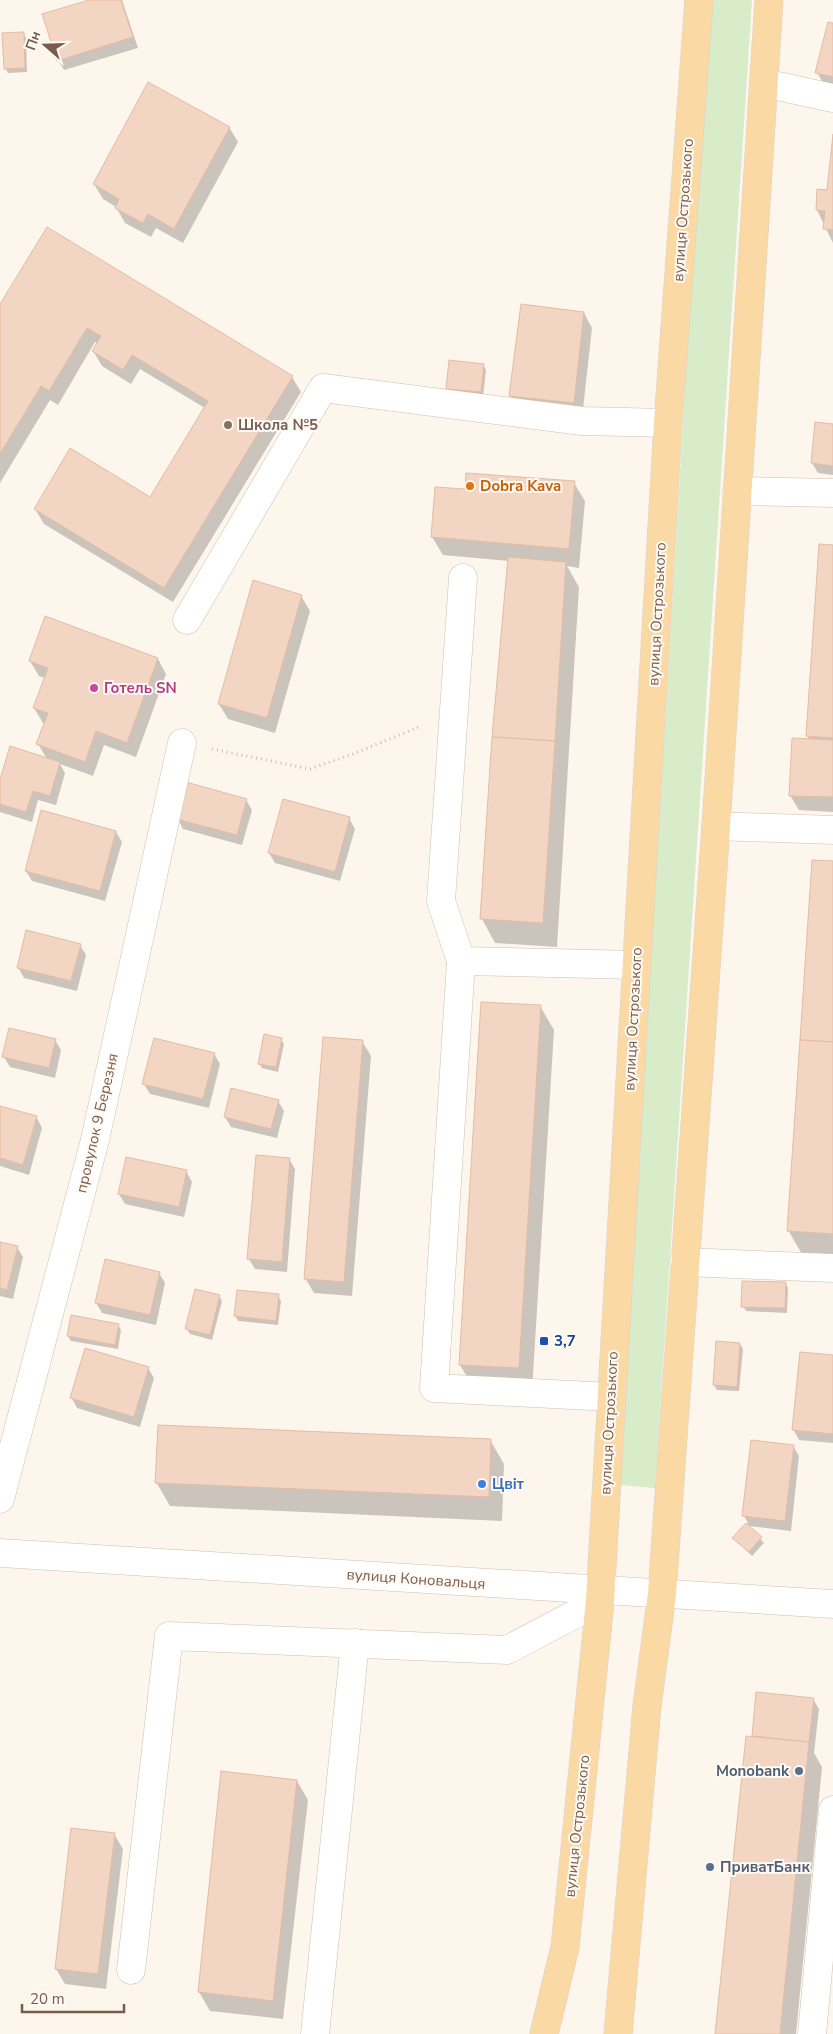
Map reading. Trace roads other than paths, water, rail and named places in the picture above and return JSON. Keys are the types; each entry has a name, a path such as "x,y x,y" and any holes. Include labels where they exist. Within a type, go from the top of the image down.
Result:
{"main road":[{"name":"вулиця Острозького","path":"544,2034 564,1947 600,1596 668,423 699,0"},
{"path":"618,2034 647,1706 662,1594 716,826 769,0"},
{"path":"564,1947 564,2034"}],"street":[{"path":"764,83 833,98"},
{"path":"186,620 323,388 582,421 668,423"},
{"path":"736,491 833,493"},
{"path":"463,578 440,901 461,961 434,1388 611,1398"},
{"name":"провулок 9 Березня","path":"0,1499 95,1140 182,743"},
{"path":"716,826 833,830"},
{"path":"461,961 636,964"},
{"path":"684,1262 833,1268"},
{"name":"вулиця Коновальця","path":"0,1553 600,1596 662,1594 833,1604"},
{"path":"132,1970 169,1636 507,1650 600,1596"},
{"path":"315,2034 355,1643"},
{"path":"812,2034 833,1810"}],"place":[{"name":"Школа №5","path":"228,425"},
{"name":"Dobra Kava","path":"470,486"},
{"name":"Готель SN","path":"94,688"},
{"name":"3,7","path":"544,1341"},
{"name":"Цвіт","path":"482,1484"},
{"name":"Monobank","path":"799,1771"},
{"name":"ПриватБанк","path":"710,1867"}]}
